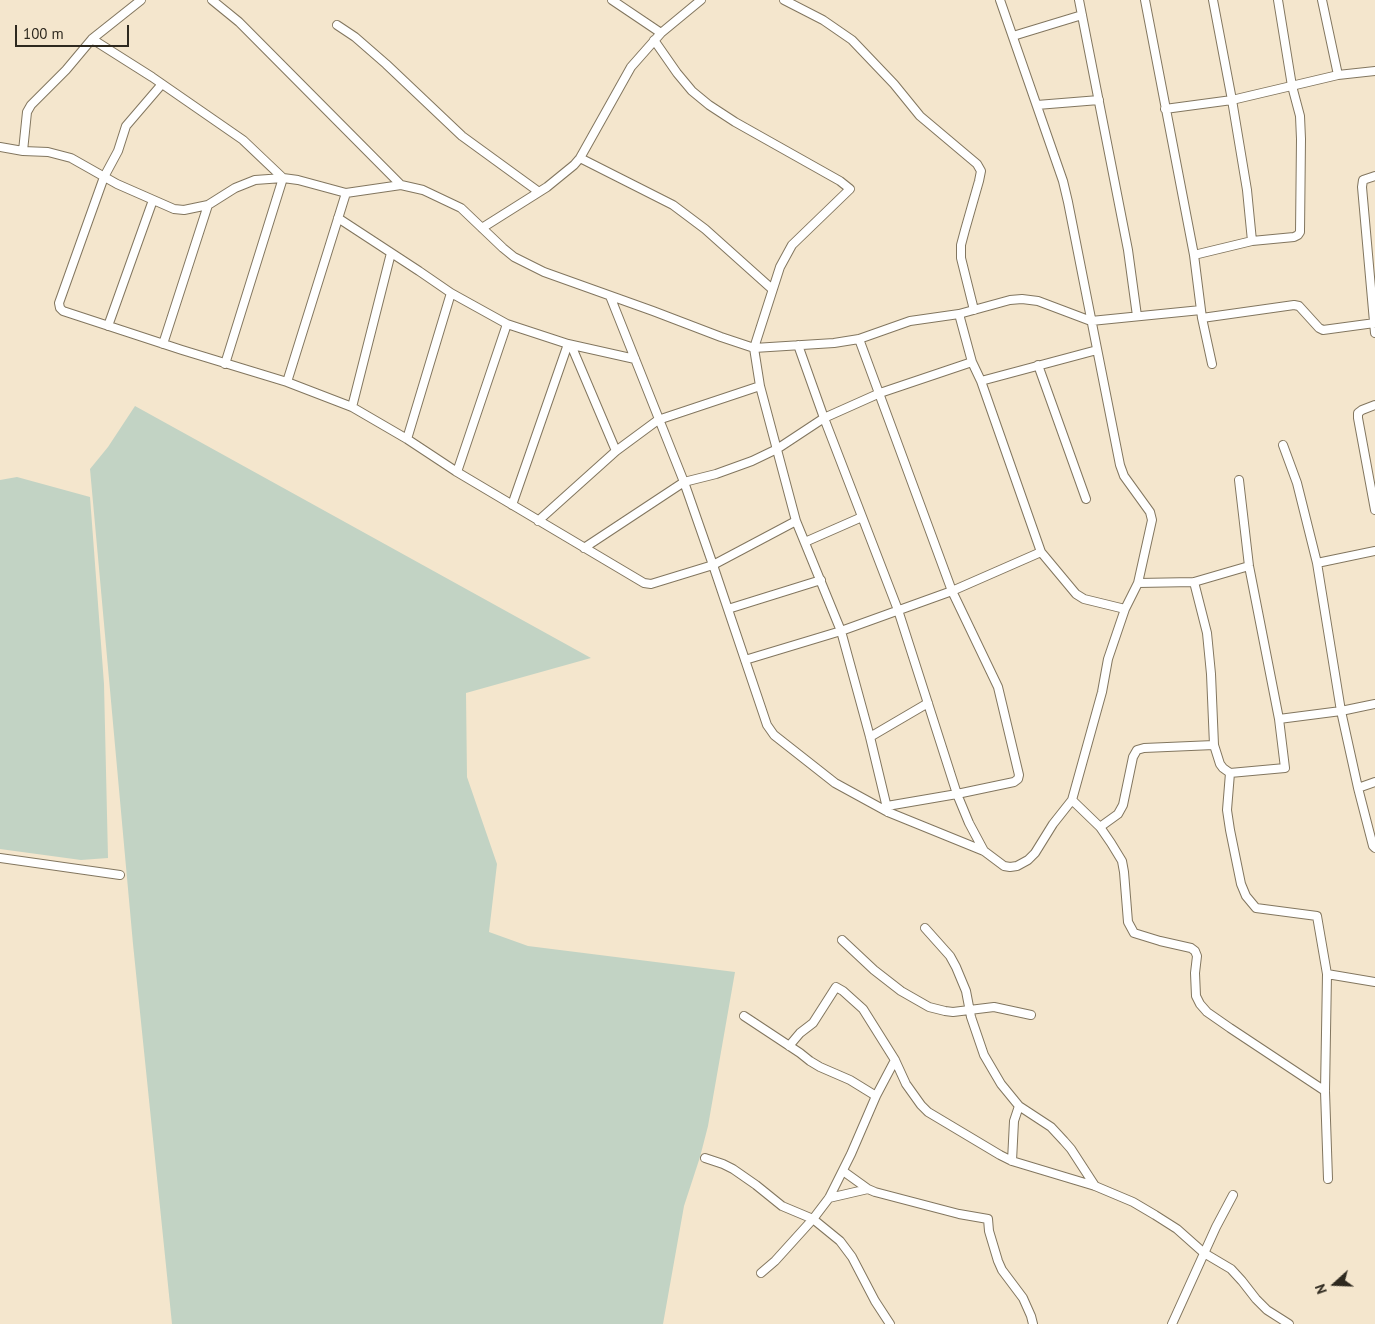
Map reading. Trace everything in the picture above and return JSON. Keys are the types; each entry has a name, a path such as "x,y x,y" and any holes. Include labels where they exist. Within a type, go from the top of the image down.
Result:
{"street":[{"path":"23,151 27,112 31,105 66,70 92,39 141,0"},
{"path":"212,0 239,22 401,185"},
{"path":"612,0 661,33"},
{"path":"784,0 823,20 852,40 894,84 920,116 977,164 981,171 961,245 961,258 974,310"},
{"path":"610,296 684,482 767,725 774,735 836,783 887,809 984,851 1004,866 1017,866 1028,860 1035,853 1072,800 1102,692 1108,659 1125,609 1138,583 1152,520 1150,512 1124,476 1122,470 1063,181 1000,0"},
{"path":"1079,0 1128,250 1137,316"},
{"path":"1145,0 1194,255 1201,314 1212,364"},
{"path":"1213,0 1247,190 1252,241"},
{"path":"1194,255 1252,241 1294,238 1300,232 1300,116 1292,86 1278,0"},
{"path":"1322,0 1338,75"},
{"path":"482,228 540,192 574,165 580,158 630,67 661,33 698,1"},
{"path":"1013,36 1082,14"},
{"path":"337,24 386,64 462,136 540,192"},
{"path":"92,39 162,84 243,140 283,178"},
{"path":"654,40 692,91 710,106 850,189 792,245 780,267 754,348 760,386 796,521 841,631 870,737 887,809"},
{"path":"1166,109 1232,100 1338,75 1375,71"},
{"path":"162,84 126,126 118,151 104,177 59,303 63,311 286,382 352,407 644,583 648,584 713,565 796,521"},
{"path":"1037,105 1099,100"},
{"path":"0,147 23,151 48,152 71,158 104,177 174,210 208,205 235,188 255,180 283,178 298,180 346,194 401,185 423,190 461,208 514,257 544,272 754,348 834,343 859,339 910,321 959,314 1010,300 1022,299 1038,301 1091,321 1137,316 1201,314 1294,305 1299,306 1319,328 1324,330 1375,323"},
{"path":"580,158 673,205 705,229 772,289"},
{"path":"1375,176 1364,180 1362,186 1375,333"},
{"path":"226,364 283,178"},
{"path":"286,382 346,194"},
{"path":"108,326 152,200"},
{"path":"163,344 208,205"},
{"path":"338,218 451,293 507,324 570,344 635,359"},
{"path":"352,407 391,253"},
{"path":"407,439 451,293"},
{"path":"959,314 972,362 981,381 1041,552 1076,594 1084,599 1125,609"},
{"path":"457,472 507,324"},
{"path":"859,339 952,591 998,687 1019,775 1018,779 1014,782 887,809"},
{"path":"570,344 616,451"},
{"path":"512,505 570,344"},
{"path":"798,345 898,610 957,794 969,823 984,851"},
{"path":"981,381 1097,350"},
{"path":"584,548 684,482 716,474 752,461 777,449 824,418 880,393 972,362"},
{"path":"1038,365 1086,499"},
{"path":"538,520 616,451 658,420 760,386"},
{"path":"1375,405 1358,413 1358,418 1375,510"},
{"path":"1283,445 1297,483 1317,563 1341,711 1358,788 1375,848"},
{"path":"1194,582 1206,633 1212,674 1214,745 1220,764 1230,773 1285,768 1279,719 1250,566 1239,480"},
{"path":"805,542 862,517"},
{"path":"1317,563 1375,551"},
{"path":"745,660 841,631 952,591 1041,552"},
{"path":"1138,583 1194,582 1250,566"},
{"path":"728,609 821,580"},
{"path":"870,737 928,704"},
{"path":"1279,719 1341,711 1375,704"},
{"path":"1100,827 1118,814 1123,805 1136,750 1214,745"},
{"path":"1230,773 1227,810 1246,896 1256,908 1316,916 1327,974 1325,1092 1328,1179"},
{"path":"1358,788 1375,782"},
{"path":"1072,800 1100,827 1122,861 1128,922 1134,933 1191,948 1195,951 1197,956 1195,973 1196,996 1200,1004 1230,1028 1325,1092"},
{"path":"0,858 120,875"},
{"path":"925,928 950,956 956,966 966,991 984,1055 1004,1088 1019,1106 1051,1127 1071,1148 1095,1186"},
{"path":"842,940 901,992 929,1007 945,1011 994,1007 1031,1015"},
{"path":"1327,974 1375,982"},
{"path":"789,1046 800,1033 813,1023 836,987 863,1009 894,1060 906,1084 928,1112 1012,1161 1095,1186 1133,1202 1177,1229 1204,1253 1231,1269 1267,1310 1289,1324"},
{"path":"744,1016 815,1064 850,1080 876,1096"},
{"path":"761,1273 776,1261 829,1198 894,1060"},
{"path":"1012,1161 1014,1117 1019,1106"},
{"path":"705,1158 733,1169 787,1209 813,1219 840,1242 848,1250 875,1301 890,1324"},
{"path":"843,1171 875,1192 959,1214 988,1219 989,1231 998,1261 1002,1270 1023,1298 1033,1324"},
{"path":"829,1198 868,1189"},
{"path":"1172,1324 1216,1227 1234,1195"}],"green space":[{"path":"135,406 591,658 466,693 467,777 497,864 489,932 528,946 735,972 708,1126 684,1206 663,1324 172,1324 133,944 90,469 108,447"},
{"path":"17,477 90,497 104,684 108,858 81,860 0,849 0,480"}]}
